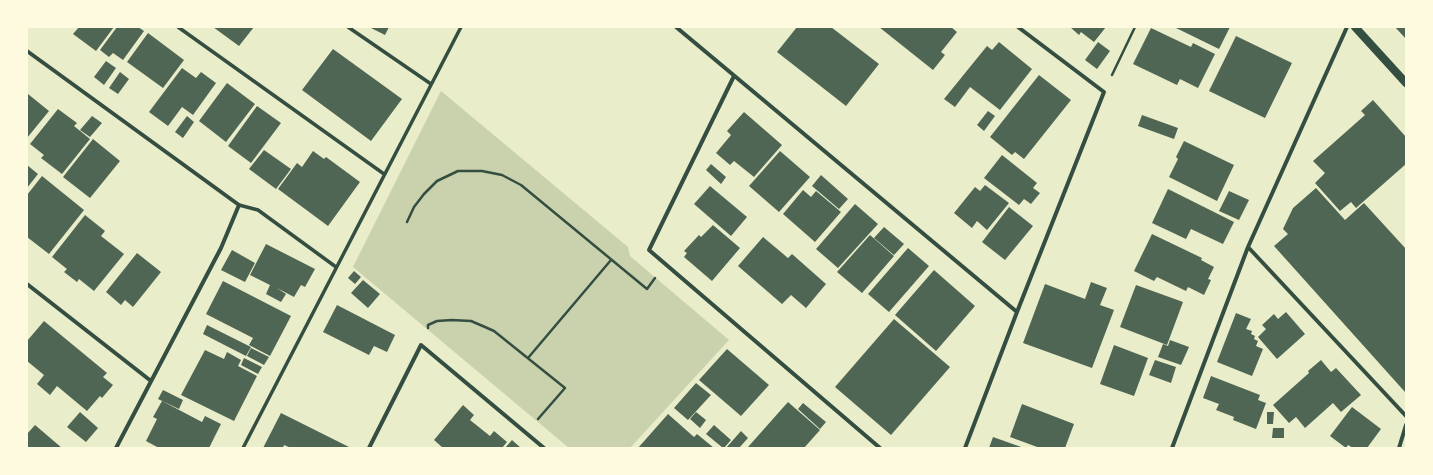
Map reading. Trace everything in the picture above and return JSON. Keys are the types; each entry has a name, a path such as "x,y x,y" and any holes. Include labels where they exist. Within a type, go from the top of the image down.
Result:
{"main road":[{"path":"1356,27 1406,84"}],"street":[{"path":"178,27 384,174"},
{"path":"348,27 431,84"},
{"path":"243,448 461,27"},
{"path":"676,27 1017,312"},
{"path":"964,448 1104,92 1018,27"},
{"path":"1172,448 1248,247 1347,27"},
{"path":"27,50 238,205 258,210 336,267"},
{"path":"734,76 649,250 880,448"},
{"path":"116,448 221,248 238,205"},
{"path":"1248,247 1406,416"},
{"path":"27,284 151,382"},
{"path":"369,448 421,345 544,448"},
{"path":"1399,448 1406,425"}],"path":[{"path":"1104,92 1135,27"},
{"path":"407,222 414,207 437,181 458,171 482,171 502,175 521,185 646,289 666,264"},
{"path":"528,358 611,260"},
{"path":"421,345 428,325 437,321 471,321 494,331 565,388 526,433"}],"green space":[{"path":"441,91 628,247 630,256 729,340 630,448 569,448 353,267"}],"building":[{"path":"79,27 114,27 96,51 73,34"},
{"path":"117,27 138,27 144,31 123,60 113,53 109,57 100,50"},
{"path":"213,27 254,27 239,46"},
{"path":"369,27 389,27 385,35"},
{"path":"797,27 831,27 879,64 846,106 777,52"},
{"path":"879,27 951,27 957,32 941,52 945,55 933,70"},
{"path":"1070,27 1106,27 1094,42 1081,32 1079,35"},
{"path":"1174,27 1230,27 1219,49"},
{"path":"1395,27 1406,27 1406,39"},
{"path":"1151,28 1191,47 1193,43 1215,54 1198,88 1180,79 1177,85 1133,64"},
{"path":"148,33 184,60 163,88 127,62"},
{"path":"1236,36 1292,63 1265,118 1209,91"},
{"path":"999,42 1032,69 1000,110 970,87 955,107 944,99 987,46 992,50"},
{"path":"1098,42 1110,51 1097,69 1085,60"},
{"path":"333,49 402,99 371,141 302,90"},
{"path":"106,61 116,68 104,85 94,77"},
{"path":"182,68 196,78 201,72 216,83 193,115 182,107 168,126 149,112"},
{"path":"120,72 129,79 118,94 109,88"},
{"path":"1039,75 1071,100 1024,159 1015,152 1012,155 990,137"},
{"path":"227,83 255,104 226,142 199,121"},
{"path":"28,94 49,111 27,138 27,95"},
{"path":"1373,100 1406,137 1406,164 1356,208 1351,202 1340,211 1315,183 1325,173 1313,161 1365,115 1361,111"},
{"path":"257,106 281,123 251,163 228,146"},
{"path":"58,109 77,123 74,126 90,139 62,174 41,158 44,155 30,144"},
{"path":"988,111 995,116 984,131 977,125"},
{"path":"744,112 782,145 754,177 734,161 730,165 716,153 731,135 727,131"},
{"path":"1142,115 1178,128 1174,139 1138,126"},
{"path":"92,116 102,123 90,137 80,130"},
{"path":"187,116 194,122 183,138 175,132"},
{"path":"93,139 120,161 90,198 63,177"},
{"path":"1184,141 1234,165 1217,201 1169,177 1178,159 1176,157"},
{"path":"264,150 291,169 276,189 249,169"},
{"path":"313,151 324,159 326,157 360,182 328,226 278,189 297,163 302,167"},
{"path":"780,151 810,177 779,212 749,186"},
{"path":"1002,155 1037,183 1033,188 1040,193 1031,204 1024,199 1019,205 984,178"},
{"path":"711,164 726,177 721,184 706,170"},
{"path":"27,165 38,174 27,188"},
{"path":"821,175 848,199 839,209 812,186"},
{"path":"42,176 84,210 49,254 27,237 27,195"},
{"path":"985,185 1009,203 987,230 977,221 972,228 954,213 975,187 980,191"},
{"path":"710,186 747,217 731,236 694,204"},
{"path":"1316,188 1345,220 1364,203 1406,249 1405,392 1274,246 1288,234 1283,229 1293,208"},
{"path":"1168,189 1234,222 1223,244 1191,229 1186,239 1152,223"},
{"path":"803,190 811,197 816,191 841,212 815,242 783,214"},
{"path":"1229,191 1249,200 1239,220 1219,211"},
{"path":"855,204 878,224 838,268 816,249"},
{"path":"1009,207 1033,226 1005,260 982,242"},
{"path":"85,215 105,231 101,236 124,254 94,291 79,279 77,282 64,272 67,269 52,257"},
{"path":"713,225 740,248 712,281 684,257 687,253 684,251 699,235 701,237"},
{"path":"884,227 904,244 894,255 874,238"},
{"path":"1152,234 1202,258 1201,260 1214,267 1208,279 1211,280 1204,295 1188,287 1186,291 1157,277 1154,281 1134,271"},
{"path":"870,235 894,256 862,293 837,272"},
{"path":"763,237 788,258 792,254 826,284 806,308 791,295 782,304 738,266"},
{"path":"266,244 315,269 305,287 301,285 294,297 277,288 286,294 281,302 266,294 270,285 250,275"},
{"path":"908,248 929,266 889,312 868,294"},
{"path":"232,250 255,263 245,282 221,270"},
{"path":"137,253 161,272 133,307 125,300 121,305 106,292"},
{"path":"934,270 975,306 936,351 895,315"},
{"path":"354,271 361,277 355,284 348,278"},
{"path":"363,280 380,294 368,308 351,293"},
{"path":"223,281 291,316 270,356 249,345 253,338 206,314"},
{"path":"1091,282 1107,288 1100,305 1114,310 1092,368 1023,343 1045,284 1085,299"},
{"path":"1136,285 1183,302 1167,345 1120,327"},
{"path":"337,305 395,335 387,352 374,346 369,355 323,332"},
{"path":"1286,312 1305,334 1277,359 1258,337 1266,329 1262,325 1274,314 1278,319"},
{"path":"1236,313 1251,319 1246,329 1252,331 1251,334 1255,336 1254,339 1258,341 1256,346 1263,349 1252,376 1217,362"},
{"path":"894,319 950,367 891,435 835,387"},
{"path":"44,321 107,373 103,377 113,385 102,398 100,396 87,411 57,386 50,395 37,384 44,375 27,361 27,341"},
{"path":"207,325 251,347 246,356 203,334"},
{"path":"1170,340 1189,347 1181,365 1158,357 1163,344 1168,346"},
{"path":"1114,345 1148,358 1134,396 1100,384"},
{"path":"251,348 269,357 264,365 247,356"},
{"path":"727,349 769,385 741,416 699,380"},
{"path":"205,350 224,359 227,352 241,360 238,366 257,376 234,421 181,395"},
{"path":"244,358 262,367 258,374 241,365"},
{"path":"1155,360 1176,367 1171,383 1149,375"},
{"path":"1321,360 1331,372 1336,368 1361,395 1341,412 1333,403 1305,428 1296,417 1289,423 1273,405 1309,373 1308,371"},
{"path":"1211,376 1260,395 1258,400 1266,403 1256,429 1233,420 1234,417 1216,410 1219,404 1203,398"},
{"path":"696,383 711,395 688,420 674,408"},
{"path":"163,390 183,400 179,409 158,399"},
{"path":"162,401 202,422 205,416 221,424 209,448 159,448 146,441 157,419 153,417"},
{"path":"788,402 820,430 804,448 749,448 748,447"},
{"path":"803,403 826,422 820,429 798,409"},
{"path":"1022,404 1074,424 1065,448 1040,448 1010,437"},
{"path":"463,405 474,415 470,420 490,436 494,431 507,442 502,448 443,448 434,440"},
{"path":"1352,407 1381,429 1367,448 1353,448 1348,445 1346,448 1330,436"},
{"path":"80,412 98,428 86,442 67,427"},
{"path":"696,412 706,420 700,428 690,419"},
{"path":"1267,412 1274,412 1273,424 1267,424"},
{"path":"281,413 351,448 291,448 284,445 283,448 263,448"},
{"path":"668,414 694,437 697,434 714,448 638,448"},
{"path":"35,425 62,448 27,448 27,434"},
{"path":"714,425 731,440 724,448 706,434"},
{"path":"1273,428 1284,428 1284,438 1272,438"},
{"path":"741,431 748,438 739,448 726,448"},
{"path":"993,437 1024,448 989,448"},
{"path":"512,440 521,448 505,448"}]}
